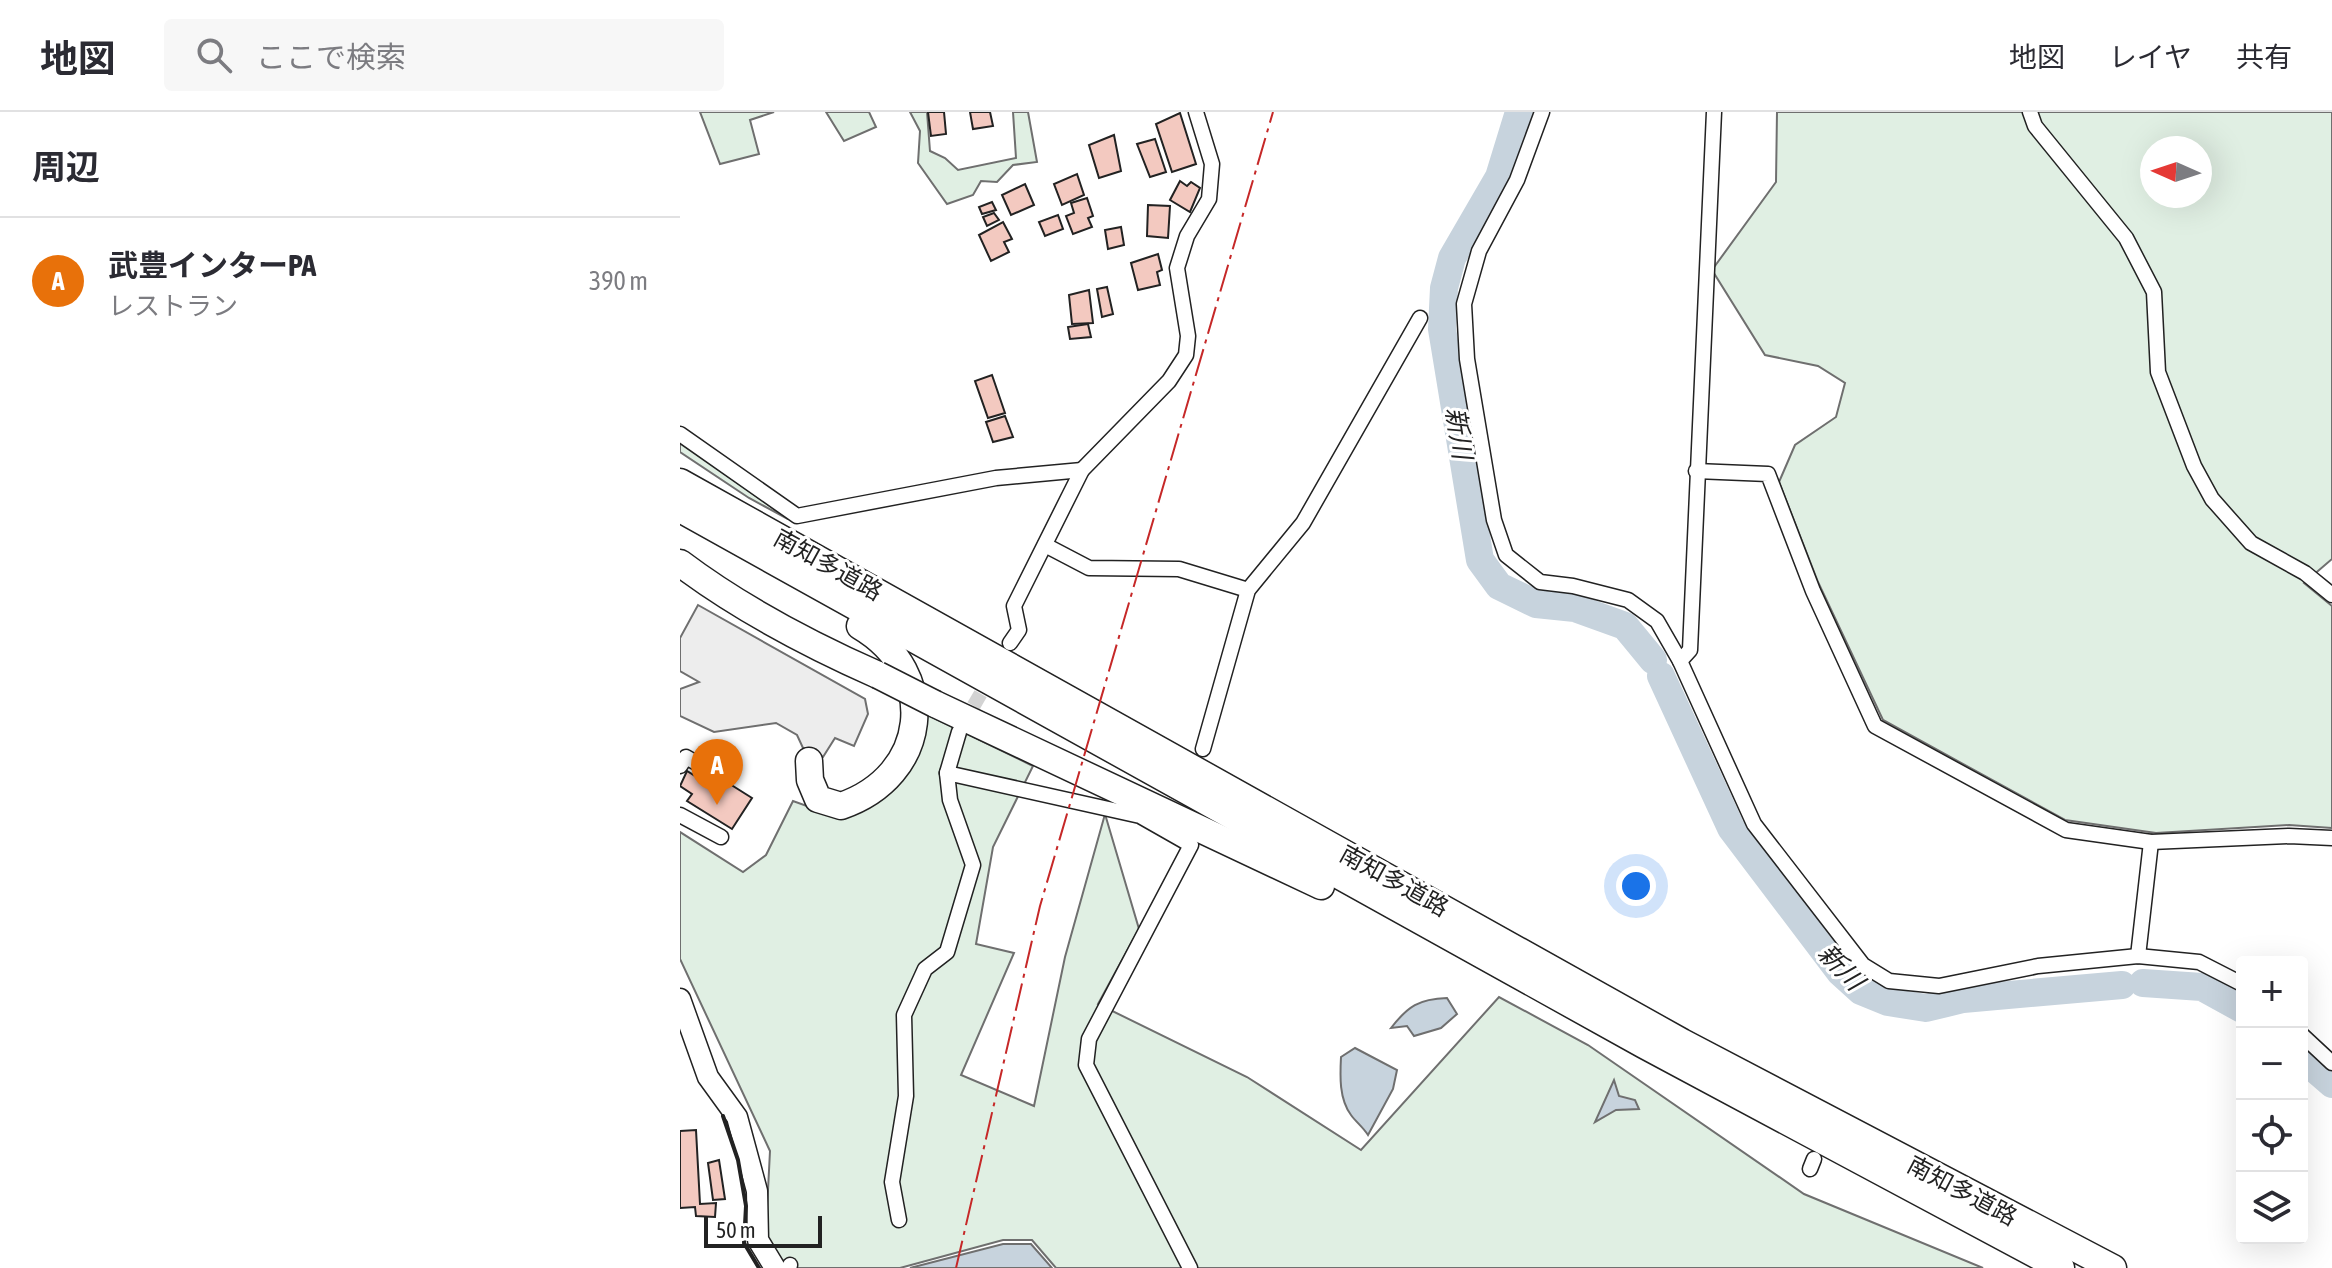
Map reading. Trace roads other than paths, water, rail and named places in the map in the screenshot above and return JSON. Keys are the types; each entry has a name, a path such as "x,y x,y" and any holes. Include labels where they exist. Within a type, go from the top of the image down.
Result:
{"highway":[{"name":"南知多道路","path":"680,482 1682,1042 2113,1268"},
{"name":"南知多道路","path":"681,509 1456,940 2061,1268"},
{"path":"681,509 692,528 883,640 912,683 911,738 879,788 841,806 818,799 810,780 809,761"},
{"path":"680,563 713,587 806,643 1374,911 1441,941 1456,940"},
{"path":"680,578 713,587"}],"street":[{"path":"1010,643 1019,630 1014,606 1082,470 1169,381 1186,355 1188,336 1177,268 1187,236 1209,199 1212,164 1196,112"},
{"path":"1542,112 1517,180 1479,251 1464,304 1467,359 1494,520 1506,555 1540,582 1573,586 1628,600 1657,621 1680,661 1754,824 1863,965 1889,981 1939,986 2038,966 2138,956 2199,962 2236,981"},
{"path":"1680,661 1690,650 1714,112"},
{"path":"2030,112 2035,126 2126,238 2154,292 2158,372 2194,466 2212,499 2251,543 2305,573 2332,595"},
{"path":"1203,749 1248,590 1303,523 1420,318"},
{"path":"680,434 797,516 996,478 1082,470"},
{"path":"1696,471 1768,474 1813,591 1875,726 2066,830 2151,842 2289,836 2332,838"},
{"path":"1045,545 1089,568 1179,569 1248,590"},
{"path":"899,1220 892,1182 906,1096 904,1015 925,969 947,952 973,865 950,800 947,773 959,732"},
{"path":"680,766 686,757 724,779"},
{"path":"947,773 1140,816 1191,845 1089,1039 1086,1065 1190,1268"},
{"path":"680,815 721,837"},
{"path":"2138,956 2151,842"},
{"path":"680,999 708,1077 737,1117 757,1191 758,1240 785,1267"},
{"path":"2308,1041 2332,1063"}],"waterway":[{"name":"新川","path":"1519,112 1499,177 1452,258 1444,288 1442,329 1480,560 1499,586 1536,604 1575,608 1625,626 1653,660"},
{"name":"新川","path":"1661,676 1731,828 1840,972 1861,991 1888,1002 1926,1008 1963,999 2122,985"},
{"name":"新川","path":"2143,983 2202,987 2236,1006"},
{"name":"新川","path":"2308,1063 2332,1084"}],"tunnel":[{"path":"963,724 991,676"}],"place":[{"name":"武豊インターPA","path":"717,805"}]}
